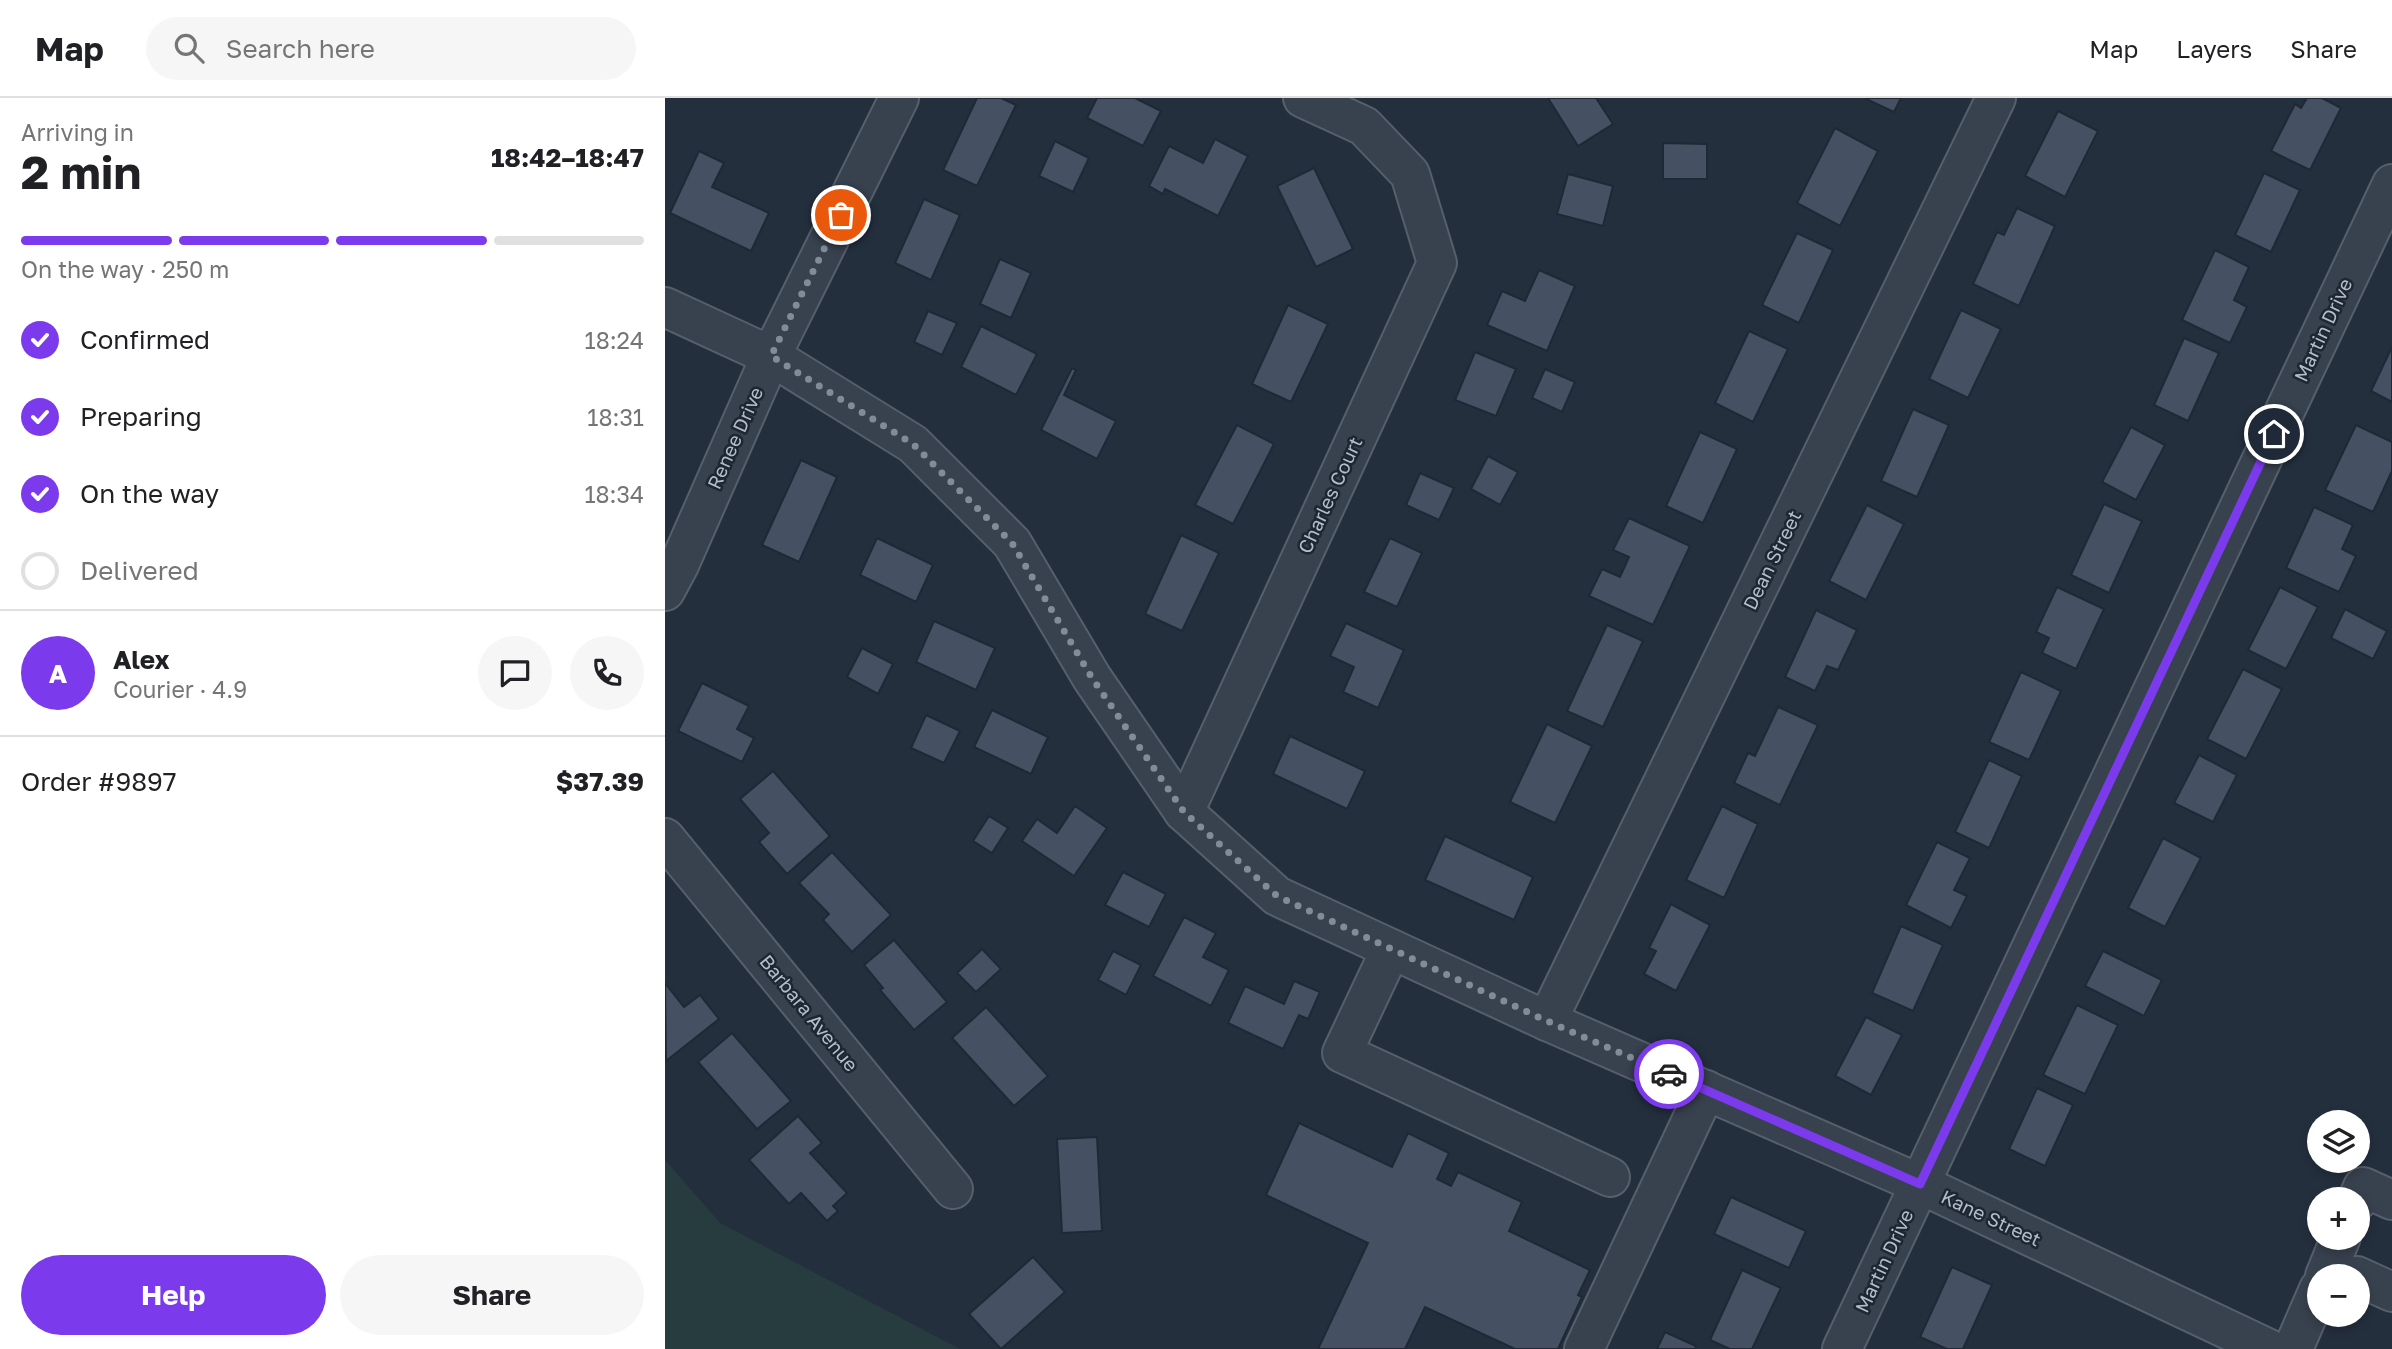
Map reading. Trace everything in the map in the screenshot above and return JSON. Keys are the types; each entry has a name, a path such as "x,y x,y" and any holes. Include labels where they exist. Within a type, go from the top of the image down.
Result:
{"street":[{"name":"Renee Drive","path":"665,591 771,356 899,98"},
{"name":"Charles Court","path":"1184,812 1437,263 1410,174 1364,125 1303,98"},
{"name":"Dean Street","path":"1547,1021 1996,98"},
{"name":"Martin Drive","path":"1842,1349 2392,184"},
{"name":"Kane Street","path":"665,307 771,356 913,444 1012,543 1092,678 1184,812 1277,896 1547,1021 1920,1184 2269,1349"},
{"name":"Barbara Avenue","path":"665,838 953,1189"},
{"path":"1391,949 1342,1053 1610,1177"},
{"path":"1584,1349 1706,1090"},
{"path":"2370,1190 2392,1200"},
{"path":"2370,1283 2392,1292"},
{"path":"2293,1349 2307,1324"}],"green space":[{"path":"665,1160 720,1223 960,1349 665,1349"}],"building":[{"path":"977,98 1001,98 1016,105 977,186 943,170"},
{"path":"1097,98 1135,98 1161,111 1143,146 1087,118"},
{"path":"1548,98 1596,98 1613,124 1578,146"},
{"path":"1864,98 1901,98 1894,112"},
{"path":"2307,98 2322,98 2341,108 2310,170 2271,151 2295,104 2301,108"},
{"path":"2058,111 2098,131 2065,197 2025,176"},
{"path":"1835,128 1878,151 1840,226 1797,203"},
{"path":"1215,139 1248,156 1218,216 1165,189 1163,194 1149,186 1169,146 1203,163"},
{"path":"1055,141 1089,158 1073,192 1039,176"},
{"path":"1663,143 1707,144 1707,179 1663,179"},
{"path":"699,151 724,163 712,187 769,213 751,251 670,213"},
{"path":"1314,168 1353,249 1316,267 1277,186"},
{"path":"2264,173 2300,190 2271,252 2235,235"},
{"path":"1568,174 1613,186 1603,226 1557,214"},
{"path":"924,199 960,215 931,280 895,263"},
{"path":"2017,208 2055,226 2019,306 1973,284 1997,232 2004,235"},
{"path":"1797,233 1833,250 1799,323 1762,305"},
{"path":"2215,250 2249,267 2234,300 2247,307 2230,343 2182,320"},
{"path":"1000,259 1031,273 1011,318 980,304"},
{"path":"1539,270 1575,286 1547,351 1487,325 1502,291 1525,301"},
{"path":"1288,305 1328,324 1291,402 1252,384"},
{"path":"1961,310 2001,329 1968,398 1929,379"},
{"path":"928,311 957,323 942,355 914,342"},
{"path":"981,326 1037,354 1016,395 961,367"},
{"path":"1749,331 1788,349 1753,422 1715,403"},
{"path":"2184,338 2219,353 2188,421 2154,405"},
{"path":"2392,347 2392,402 2371,391"},
{"path":"1475,352 1516,369 1496,416 1455,400"},
{"path":"1072,368 1076,370 1064,395 1116,421 1097,459 1041,430"},
{"path":"1545,369 1575,382 1562,412 1532,398"},
{"path":"1913,409 1949,425 1917,497 1881,481"},
{"path":"1237,425 1274,444 1233,524 1195,505"},
{"path":"2356,425 2392,442 2392,471 2373,512 2325,490"},
{"path":"2131,427 2165,445 2136,500 2102,482"},
{"path":"1700,432 1737,449 1703,523 1666,506"},
{"path":"1488,456 1518,472 1500,505 1471,489"},
{"path":"801,460 837,477 799,562 762,545"},
{"path":"1420,473 1454,488 1439,520 1406,505"},
{"path":"2104,504 2142,521 2109,593 2071,575"},
{"path":"1867,505 1904,524 1866,600 1829,581"},
{"path":"2314,507 2353,525 2342,549 2356,556 2339,592 2286,568"},
{"path":"1629,518 1690,546 1653,625 1589,596 1602,569 1620,577 1629,557 1613,550"},
{"path":"1181,535 1219,553 1182,631 1145,614"},
{"path":"877,538 933,565 916,602 860,575"},
{"path":"1390,538 1422,553 1397,607 1364,592"},
{"path":"2057,587 2104,609 2076,669 2042,653 2049,638 2036,632"},
{"path":"2280,587 2318,607 2286,669 2248,650"},
{"path":"2345,609 2387,631 2373,659 2331,638"},
{"path":"1816,610 1857,630 1838,670 1827,666 1815,691 1785,677"},
{"path":"934,621 995,648 976,690 916,662"},
{"path":"1346,623 1404,650 1378,708 1343,692 1354,667 1330,656"},
{"path":"1607,625 1643,641 1603,727 1567,711"},
{"path":"862,648 893,664 878,694 847,677"},
{"path":"2243,669 2282,689 2246,759 2207,739"},
{"path":"2021,672 2061,691 2029,760 1989,742"},
{"path":"702,683 749,706 737,729 754,738 742,762 678,731"},
{"path":"1778,707 1818,725 1780,805 1734,783 1748,753 1755,756"},
{"path":"992,710 1048,737 1031,774 974,747"},
{"path":"926,715 960,731 944,763 911,748"},
{"path":"1547,724 1592,746 1555,823 1510,802"},
{"path":"1290,736 1365,771 1347,809 1273,774"},
{"path":"2199,755 2237,775 2213,822 2174,803"},
{"path":"1989,760 2022,776 1989,848 1955,832"},
{"path":"773,771 830,836 787,874 759,842 769,833 740,799"},
{"path":"1075,806 1107,828 1074,876 1022,841 1037,819 1057,833"},
{"path":"1722,806 1758,824 1724,898 1686,880"},
{"path":"989,816 1008,828 992,853 973,841"},
{"path":"1445,836 1533,877 1514,920 1425,880"},
{"path":"2163,838 2201,858 2165,927 2128,908"},
{"path":"1937,842 1970,858 1954,890 1967,896 1951,928 1906,905"},
{"path":"832,852 891,915 852,952 823,920 829,914 799,883"},
{"path":"1123,872 1166,894 1149,927 1105,905"},
{"path":"1671,904 1710,925 1676,991 1644,974 1656,951 1649,948"},
{"path":"1184,917 1216,933 1203,957 1229,970 1211,1006 1153,976"},
{"path":"1901,926 1943,945 1913,1011 1872,993"},
{"path":"894,940 947,1002 914,1030 880,990 883,988 864,965"},
{"path":"982,949 1001,969 976,992 957,973"},
{"path":"1113,951 1141,965 1126,995 1098,980"},
{"path":"2103,951 2162,980 2144,1016 2085,986"},
{"path":"1294,981 1320,992 1308,1019 1299,1015 1283,1049 1228,1023 1245,986 1284,1004"},
{"path":"665,983 684,1007 700,995 719,1019 666,1061"},
{"path":"2077,1005 2118,1025 2085,1094 2043,1075"},
{"path":"986,1007 1048,1076 1014,1106 952,1038"},
{"path":"1866,1017 1902,1035 1871,1095 1835,1076"},
{"path":"732,1033 791,1101 757,1129 698,1062"},
{"path":"2037,1088 2073,1105 2045,1166 2009,1149"},
{"path":"798,1116 822,1143 810,1153 847,1193 833,1206 838,1211 827,1221 801,1193 789,1204 749,1160"},
{"path":"1299,1123 1392,1167 1408,1133 1449,1153 1437,1179 1451,1186 1458,1172 1522,1202 1509,1231 1590,1270 1578,1295 1582,1297 1558,1349 1515,1349 1425,1307 1405,1349 1318,1349 1368,1243 1266,1195"},
{"path":"1097,1137 1102,1231 1062,1233 1057,1139"},
{"path":"1731,1197 1806,1231 1789,1268 1714,1234"},
{"path":"1033,1257 1065,1292 1001,1349 969,1314"},
{"path":"1952,1267 1992,1285 1963,1349 1947,1349 1920,1337"},
{"path":"1742,1270 1781,1288 1752,1349 1730,1349 1710,1340"},
{"path":"1665,1332 1696,1346 1695,1349 1657,1349"}],"way so far":[{"path":"841,215 771,356 913,444 1012,543 1092,678 1184,812 1277,896 1547,1021 1669,1074"}],"route":[{"path":"1669,1074 1920,1184 2274,434"}]}
